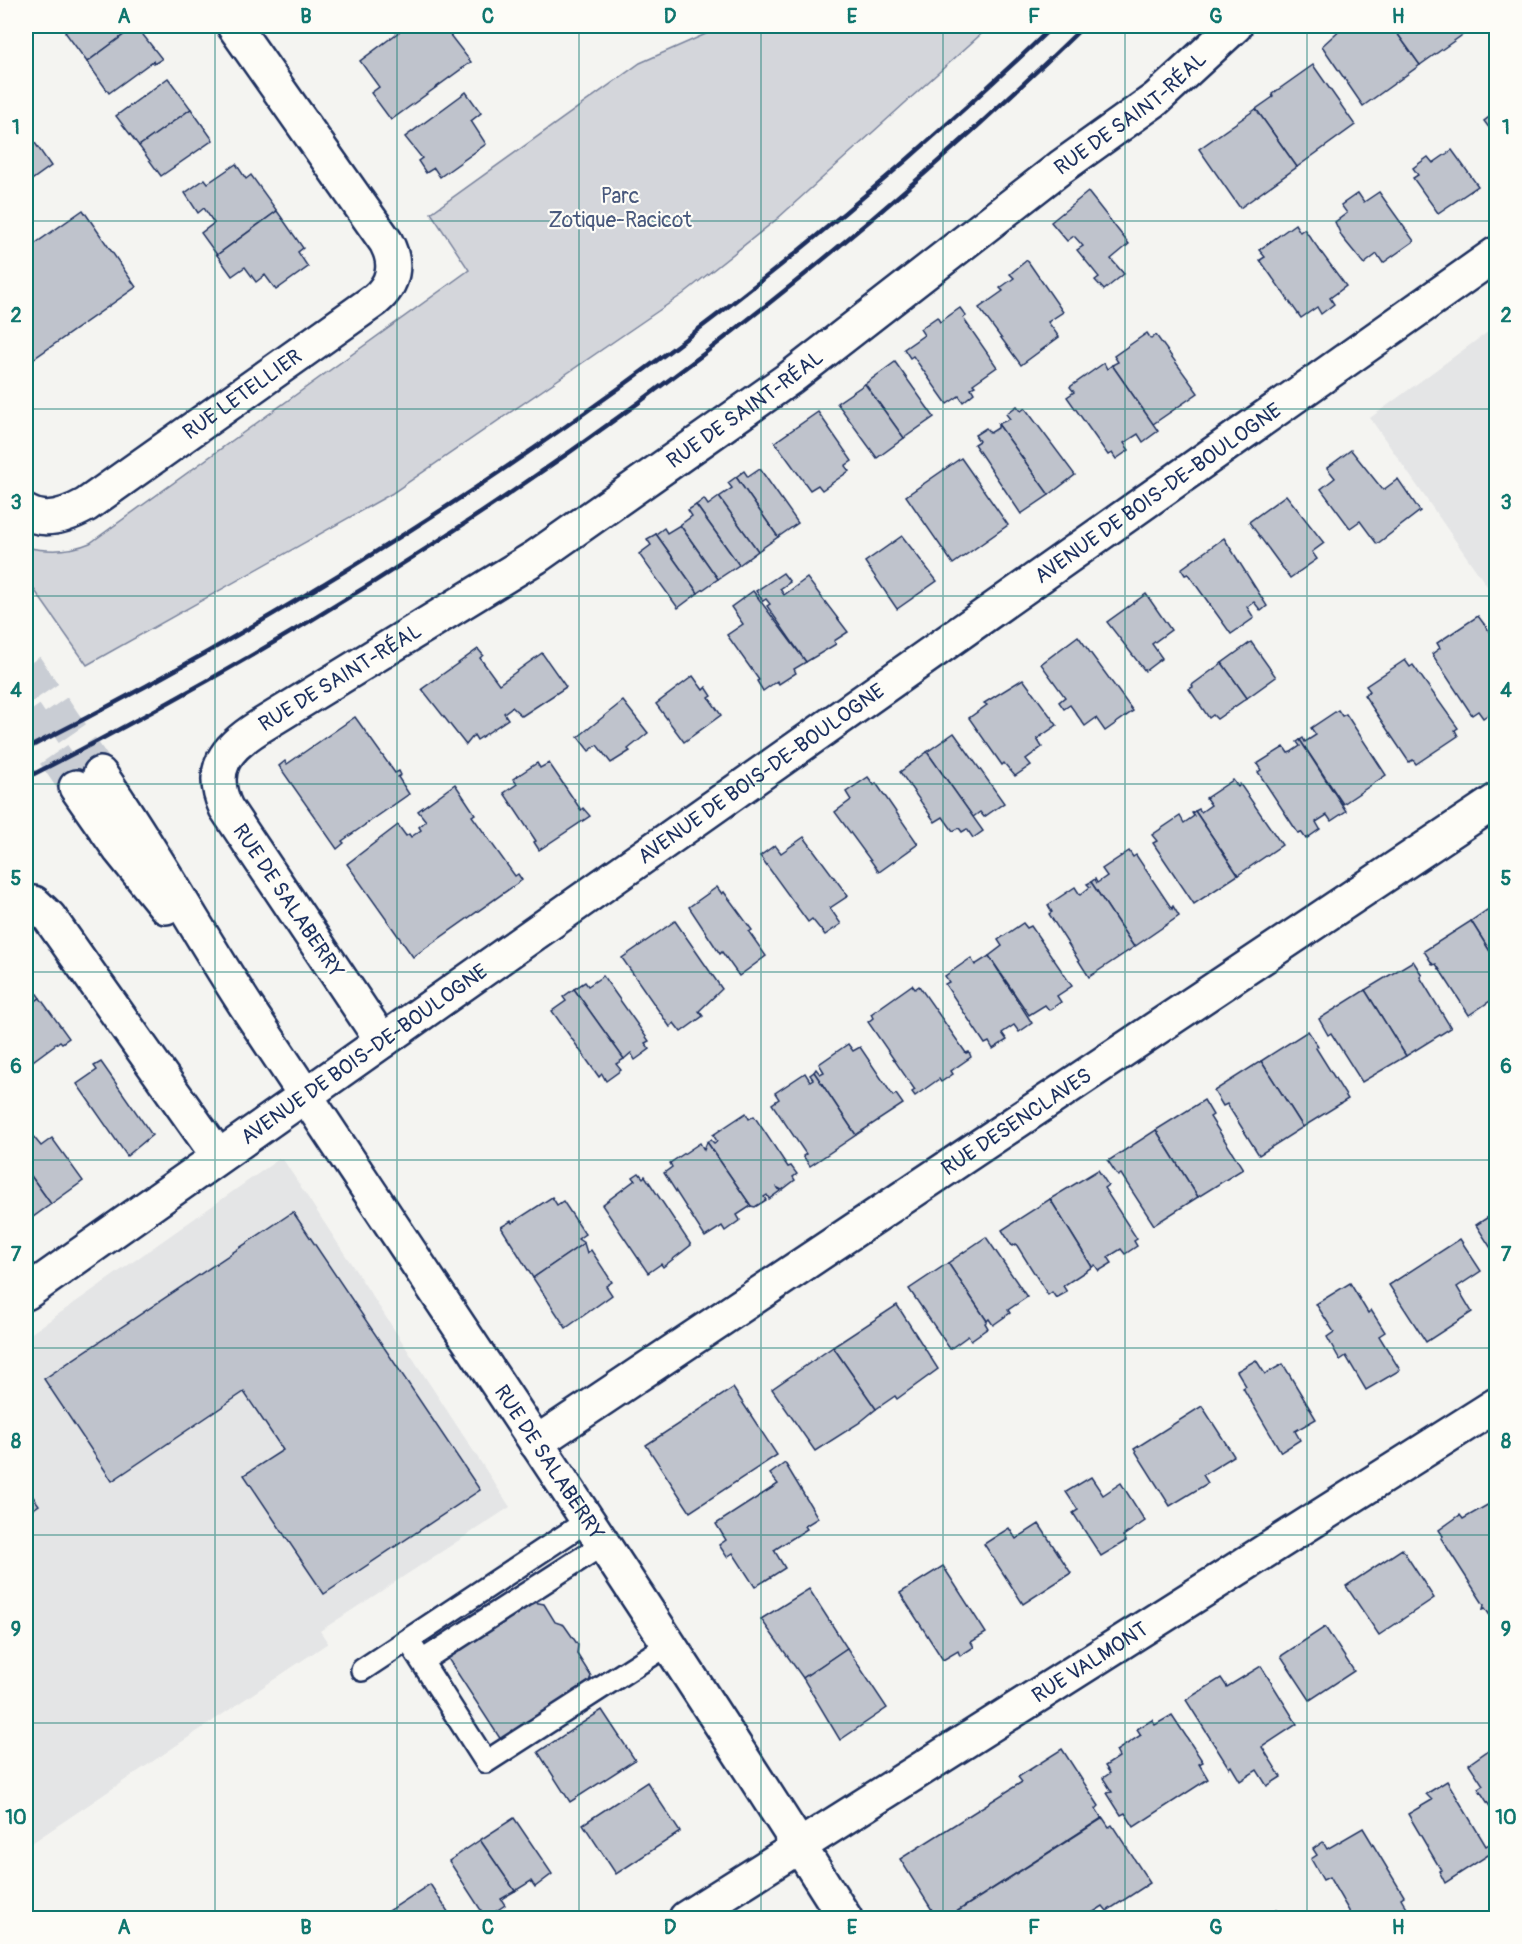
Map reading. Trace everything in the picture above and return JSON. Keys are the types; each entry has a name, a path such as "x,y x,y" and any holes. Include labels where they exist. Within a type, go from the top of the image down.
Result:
{"street":[{"name":"RUE LETELLIER","path":"39,515 72,513 95,500 375,300 388,286 394,268 386,242 234,26"},
{"name":"RUE DE SAINT-RÉAL","path":"226,755 239,740 259,727 536,557 790,378 1068,162 1156,99 1235,26"},
{"name":"AVENUE DE BOIS-DE-BOULOGNE","path":"26,1293 1497,254"},
{"name":"RUE DE SALABERRY","path":"226,755 218,777 221,796 226,808 382,1041"},
{"name":"RUE DE SALABERRY","path":"88,780 142,834 248,1009 669,1644 845,1918"},
{"name":"RUE DESENCLAVES","path":"536,1443 1497,801"},
{"path":"30,903 49,917 218,1156"},
{"name":"RUE VALMONT","path":"686,1918 1497,1405"}],"lane":[{"path":"362,1670 408,1640 595,1533"},
{"path":"422,1661 595,1533"},
{"path":"408,1640 486,1762 669,1644"}],"shaded area":[{"path":"1496,326 1496,599 1370,418"},
{"path":"279,1159 284,1161 510,1507 320,1631 328,1643 26,1847 26,1337"}],"green space":[{"name":"Parc Zotique-Racicot","path":"724,26 990,26 777,219 683,294 391,494 87,665 26,578 26,547 58,550 90,543 469,270 431,213 640,63"}],"building":[{"path":"74,26 136,26 87,62 65,32"},
{"path":"136,26 162,59 154,64 153,61 109,93 87,62"},
{"path":"407,26 443,26 471,62 391,120 371,93 379,87 360,61"},
{"path":"1344,26 1392,26 1420,65 1363,106 1322,46"},
{"path":"1392,26 1475,26 1420,65"},
{"path":"1313,65 1355,125 1297,167 1256,109 1273,97 1272,94"},
{"path":"168,78 191,109 139,146 116,116"},
{"path":"466,92 481,113 471,121 486,144 440,177 434,168 426,173 418,161 422,158 405,137"},
{"path":"191,109 213,140 161,176 139,146"},
{"path":"1256,109 1297,167 1240,208 1199,149"},
{"path":"1496,112 1496,137 1484,121"},
{"path":"26,130 51,166 26,184"},
{"path":"1452,150 1478,186 1438,213 1413,178 1418,175 1413,168 1428,157 1433,163"},
{"path":"236,164 246,179 251,175 277,211 217,255 201,233 214,223 204,208 198,213 185,193 205,179 208,183"},
{"path":"1088,192 1129,244 1111,259 1124,274 1104,290 1095,280 1099,277 1077,250 1083,246 1074,236 1067,241 1051,222"},
{"path":"1379,192 1414,241 1383,263 1377,254 1364,264 1342,237 1335,222 1347,213 1341,205 1358,193 1364,202"},
{"path":"83,210 136,287 26,364 26,250"},
{"path":"277,211 303,248 298,252 308,267 276,290 265,275 256,282 245,267 232,276 217,255"},
{"path":"1295,224 1300,232 1304,229 1346,286 1330,298 1334,304 1321,314 1317,307 1301,318 1260,260 1265,257 1259,250"},
{"path":"1027,260 1063,312 1048,322 1059,337 1021,365 979,308 1003,291 1000,288 1014,278 1010,274"},
{"path":"960,308 966,316 963,318 997,367 973,384 975,386 971,388 974,393 963,402 959,396 947,404 913,356 910,358 904,349 924,335 920,329 937,317 940,322"},
{"path":"1147,333 1151,339 1156,335 1198,393 1153,424 1112,365 1118,362 1114,356"},
{"path":"895,362 934,417 904,438 865,384"},
{"path":"1104,363 1107,369 1112,365 1158,431 1143,442 1138,434 1124,443 1129,450 1116,459 1112,453 1108,455 1067,397 1074,392 1070,387"},
{"path":"865,384 904,438 877,458 837,403"},
{"path":"1017,406 1021,411 1025,408 1075,475 1049,495 998,424 1010,419 1006,414"},
{"path":"818,412 852,461 845,466 849,471 822,490 818,485 810,490 775,442"},
{"path":"998,424 1049,495 1021,514 974,444 979,441 975,435 986,428 990,433 998,428"},
{"path":"1351,450 1383,490 1398,479 1420,511 1377,544 1360,521 1350,528 1321,489 1335,478 1327,468"},
{"path":"961,458 1008,525 953,564 906,496"},
{"path":"760,469 798,523 778,537 736,477 744,471 748,477"},
{"path":"736,477 778,537 758,551 719,497 732,488 728,483"},
{"path":"1286,495 1324,543 1312,552 1317,559 1290,578 1249,522"},
{"path":"719,497 758,551 739,565 696,505 704,499 708,505"},
{"path":"696,505 739,565 718,579 680,525 692,516 688,510"},
{"path":"680,525 718,579 698,593 656,534 664,528 667,533"},
{"path":"656,534 698,593 678,608 639,554 651,545 647,539"},
{"path":"902,536 937,581 897,609 865,562"},
{"path":"1224,538 1267,606 1261,611 1254,602 1247,607 1254,618 1231,634 1188,574 1185,575 1181,569"},
{"path":"783,573 790,582 780,589 784,595 807,578 848,632 834,641 836,644 806,662 767,606 770,604 766,599 763,601 756,591"},
{"path":"753,591 806,662 794,669 796,673 779,684 777,681 763,691 757,681 759,680 727,635 743,624 731,607"},
{"path":"1146,594 1171,630 1152,644 1162,658 1145,671 1107,622"},
{"path":"1478,616 1496,640 1496,709 1483,718 1478,711 1472,715 1432,654 1440,648 1437,643"},
{"path":"1078,636 1133,711 1105,731 1096,718 1085,726 1070,705 1064,709 1059,702 1065,697 1041,664"},
{"path":"1251,642 1276,677 1247,698 1222,663"},
{"path":"478,649 483,655 480,658 499,684 542,653 566,687 522,716 512,707 504,713 508,719 477,740 474,735 466,745 422,689"},
{"path":"1405,660 1410,667 1413,665 1458,728 1455,730 1458,736 1416,764 1413,760 1409,762 1364,695 1370,691 1366,686"},
{"path":"1222,663 1247,698 1217,719 1213,715 1209,718 1189,689"},
{"path":"693,676 703,690 706,687 712,696 709,698 721,715 684,742 656,704"},
{"path":"1023,679 1057,725 1037,739 1042,747 1026,759 1031,765 1015,776 1004,763 1002,765 969,718 987,705 984,703"},
{"path":"623,701 648,733 628,749 630,751 611,763 597,745 589,751 578,737"},
{"path":"1338,710 1342,716 1346,714 1386,775 1343,804 1300,740 1303,738 1305,742 1316,735 1311,728"},
{"path":"355,717 395,773 399,771 401,775 398,777 409,794 342,841 344,843 337,849 279,766 285,761 287,764"},
{"path":"954,733 1004,803 984,817 980,812 973,817 927,752"},
{"path":"1300,740 1346,811 1331,821 1327,815 1316,822 1320,829 1306,839 1301,832 1298,833 1258,772 1261,770 1257,764 1284,747 1288,753 1291,752 1300,746 1297,742"},
{"path":"927,752 983,831 973,838 967,829 962,832 959,828 953,831 943,817 935,822 900,772"},
{"path":"537,763 540,768 549,763 581,810 583,808 590,816 539,850 534,842 536,841 504,793 517,784 513,779"},
{"path":"868,777 874,785 876,783 918,844 879,872 835,812 851,800 846,792"},
{"path":"1233,780 1238,787 1240,784 1282,845 1238,875 1195,811 1199,809 1201,812 1211,805 1206,798"},
{"path":"455,784 475,814 472,816 515,876 518,874 522,880 413,957 347,864 398,825 406,836 409,834 411,837 421,830 419,827 426,821 418,811"},
{"path":"1195,811 1238,875 1194,904 1153,843 1157,841 1152,835 1180,816 1184,823 1194,816 1192,813"},
{"path":"804,837 848,896 830,908 841,924 825,935 812,919 808,922 760,856 775,845 781,853"},
{"path":"1129,851 1133,857 1136,855 1179,916 1134,947 1091,882 1095,879 1097,883 1107,876 1102,869"},
{"path":"1091,882 1134,947 1089,977 1049,914 1052,912 1048,905 1075,887 1080,895 1090,887 1087,884"},
{"path":"717,887 722,894 724,892 752,930 749,932 766,956 739,976 722,952 720,954 689,907"},
{"path":"1496,904 1496,961 1471,921"},
{"path":"675,921 722,989 699,1011 703,1016 681,1032 674,1023 670,1027 622,958"},
{"path":"1471,921 1496,961 1496,997 1469,1015 1436,964 1433,965 1424,951"},
{"path":"1023,923 1027,928 1031,926 1072,986 1057,996 1061,1002 1049,1010 1045,1005 1029,1015 989,956 1002,946 998,940"},
{"path":"989,956 1032,1023 1019,1032 1014,1025 1002,1033 1007,1040 993,1049 989,1042 985,1044 945,984 949,982 945,976 971,958 975,965"},
{"path":"1413,961 1422,975 1420,977 1451,1028 1406,1056 1365,990"},
{"path":"603,976 649,1041 645,1043 650,1049 635,1060 631,1053 624,1059 574,989 585,982 588,986"},
{"path":"26,978 40,998 26,1008"},
{"path":"912,985 915,989 919,986 971,1057 951,1071 953,1074 941,1082 939,1079 915,1096 912,1092 915,1090 868,1022 873,1018 871,1014"},
{"path":"574,989 624,1059 616,1064 621,1070 606,1081 602,1074 599,1077 552,1011 566,1001 563,997"},
{"path":"1365,990 1406,1056 1362,1082 1331,1033 1328,1035 1319,1019"},
{"path":"40,998 69,1038 62,1043 60,1041 26,1066 26,1008"},
{"path":"1308,1031 1348,1099 1303,1127 1261,1061"},
{"path":"848,1044 853,1051 860,1047 893,1096 896,1094 903,1104 856,1135 814,1072 816,1069 820,1074 824,1072 819,1064"},
{"path":"1261,1061 1303,1127 1259,1155 1227,1104 1223,1106 1214,1091"},
{"path":"101,1062 152,1135 127,1156 77,1084 97,1070 94,1066"},
{"path":"814,1072 856,1135 810,1166 803,1156 806,1154 772,1104 779,1099 775,1093 805,1073 810,1081 813,1079 810,1075"},
{"path":"1204,1100 1213,1115 1210,1117 1243,1169 1198,1197 1156,1130"},
{"path":"746,1113 749,1119 754,1116 788,1167 791,1166 797,1174 793,1177 795,1180 782,1190 778,1188 780,1191 769,1199 767,1195 764,1197 766,1200 755,1207 751,1206 707,1142 717,1141 713,1135"},
{"path":"27,1129 41,1146 52,1138 83,1181 51,1204 26,1169"},
{"path":"1156,1130 1198,1197 1154,1225 1121,1174 1118,1176 1108,1161"},
{"path":"707,1142 751,1206 737,1215 740,1220 725,1231 722,1226 705,1237 664,1173 672,1167 670,1163 700,1143 704,1150"},
{"path":"26,1169 51,1204 26,1222"},
{"path":"1098,1170 1108,1185 1104,1188 1137,1239 1134,1241 1137,1246 1125,1254 1121,1249 1108,1257 1112,1263 1099,1271 1095,1265 1092,1267 1050,1199"},
{"path":"639,1173 643,1178 645,1176 691,1245 663,1267 661,1264 648,1273 602,1205 635,1180 633,1177"},
{"path":"552,1197 557,1205 563,1201 585,1234 578,1239 584,1243 533,1278 501,1227 511,1221 512,1223"},
{"path":"1050,1199 1092,1267 1063,1286 1067,1292 1056,1298 1052,1292 1048,1295 1016,1244 1012,1246 1002,1230"},
{"path":"293,1212 480,1490 324,1594 244,1475 283,1450 244,1392 112,1481 44,1379"},
{"path":"1496,1212 1496,1256 1476,1225"},
{"path":"986,1237 1027,1297 1008,1310 1010,1313 993,1325 989,1319 987,1321 948,1263"},
{"path":"1460,1239 1481,1271 1457,1287 1472,1312 1426,1342 1389,1285"},
{"path":"584,1243 587,1253 591,1250 612,1282 606,1286 612,1295 566,1328 533,1278"},
{"path":"948,1263 987,1321 985,1323 988,1328 971,1340 968,1336 950,1349 909,1289"},
{"path":"1350,1283 1368,1313 1371,1310 1385,1332 1379,1336 1400,1370 1366,1390 1346,1356 1340,1360 1327,1337 1334,1332 1316,1304"},
{"path":"897,1305 938,1369 897,1399 895,1396 876,1409 833,1347"},
{"path":"833,1347 876,1409 859,1423 815,1451 772,1389"},
{"path":"1256,1360 1265,1374 1283,1364 1316,1419 1295,1431 1300,1440 1281,1452 1243,1388 1246,1386 1237,1371"},
{"path":"733,1388 777,1455 690,1512 646,1445"},
{"path":"1202,1406 1234,1456 1203,1475 1208,1483 1170,1506 1134,1449"},
{"path":"785,1463 818,1518 805,1526 807,1529 774,1550 785,1568 755,1587 733,1553 727,1557 719,1545 726,1540 716,1524 778,1484 770,1474"},
{"path":"1091,1477 1103,1495 1121,1483 1145,1521 1123,1536 1126,1541 1101,1556 1073,1513 1078,1510 1066,1492"},
{"path":"26,1487 39,1505 26,1514"},
{"path":"1496,1500 1496,1617 1493,1620 1485,1608 1483,1609 1484,1605 1441,1538 1443,1536 1439,1530 1460,1515 1463,1519"},
{"path":"1039,1524 1071,1573 1023,1604 984,1544 1009,1528 1016,1539"},
{"path":"1402,1549 1434,1598 1379,1635 1346,1586"},
{"path":"943,1566 986,1633 971,1642 974,1647 960,1656 958,1651 943,1660 900,1593"},
{"path":"809,1589 847,1648 803,1678 761,1619"},
{"path":"533,1602 544,1604 555,1622 564,1625 578,1645 577,1654 591,1676 587,1688 503,1743 447,1657"},
{"path":"1325,1627 1354,1671 1310,1700 1281,1656"},
{"path":"847,1648 887,1708 840,1740 803,1678"},
{"path":"1261,1666 1297,1724 1262,1747 1281,1777 1267,1786 1257,1770 1240,1781 1231,1766 1229,1768 1186,1700 1221,1678 1227,1687"},
{"path":"602,1710 635,1760 570,1802 538,1752"},
{"path":"1172,1715 1203,1762 1199,1764 1208,1779 1134,1827 1125,1813 1121,1815 1107,1793 1112,1792 1103,1778 1110,1773 1105,1766 1119,1757 1116,1751 1141,1735 1137,1729 1152,1720 1155,1725"},
{"path":"1496,1727 1496,1739 1491,1731"},
{"path":"1496,1745 1496,1816 1478,1788 1483,1785 1469,1764"},
{"path":"1062,1749 1099,1806 1096,1809 1102,1818 947,1918 937,1918 900,1859 1022,1782 1018,1777"},
{"path":"1447,1781 1486,1846 1489,1844 1493,1852 1445,1883 1439,1871 1441,1870 1408,1814 1432,1800 1426,1794"},
{"path":"647,1782 680,1832 616,1874 583,1824"},
{"path":"514,1818 552,1874 535,1887 531,1881 515,1891 480,1840"},
{"path":"1103,1818 1109,1827 1112,1825 1150,1883 1107,1911 1103,1906 1084,1918 947,1918"},
{"path":"1363,1828 1404,1896 1401,1898 1409,1912 1398,1918 1350,1918 1349,1911 1329,1877 1323,1880 1311,1859 1317,1855 1313,1849 1323,1842 1327,1849"},
{"path":"480,1840 515,1891 501,1899 505,1905 486,1918 449,1861"},
{"path":"430,1884 452,1918 383,1918 381,1916"},
{"path":"1276,1910 1281,1918 1263,1918"}],"tunnel":[{"path":"26,666 100,774"},
{"path":"26,714 76,787"}],"railway":[{"path":"26,749 165,675 302,597 436,514 566,426 694,333 817,235 937,133 1053,26"},
{"path":"26,778 170,702 311,620 449,534 584,442 714,346 842,244 965,138 1084,26"}]}
